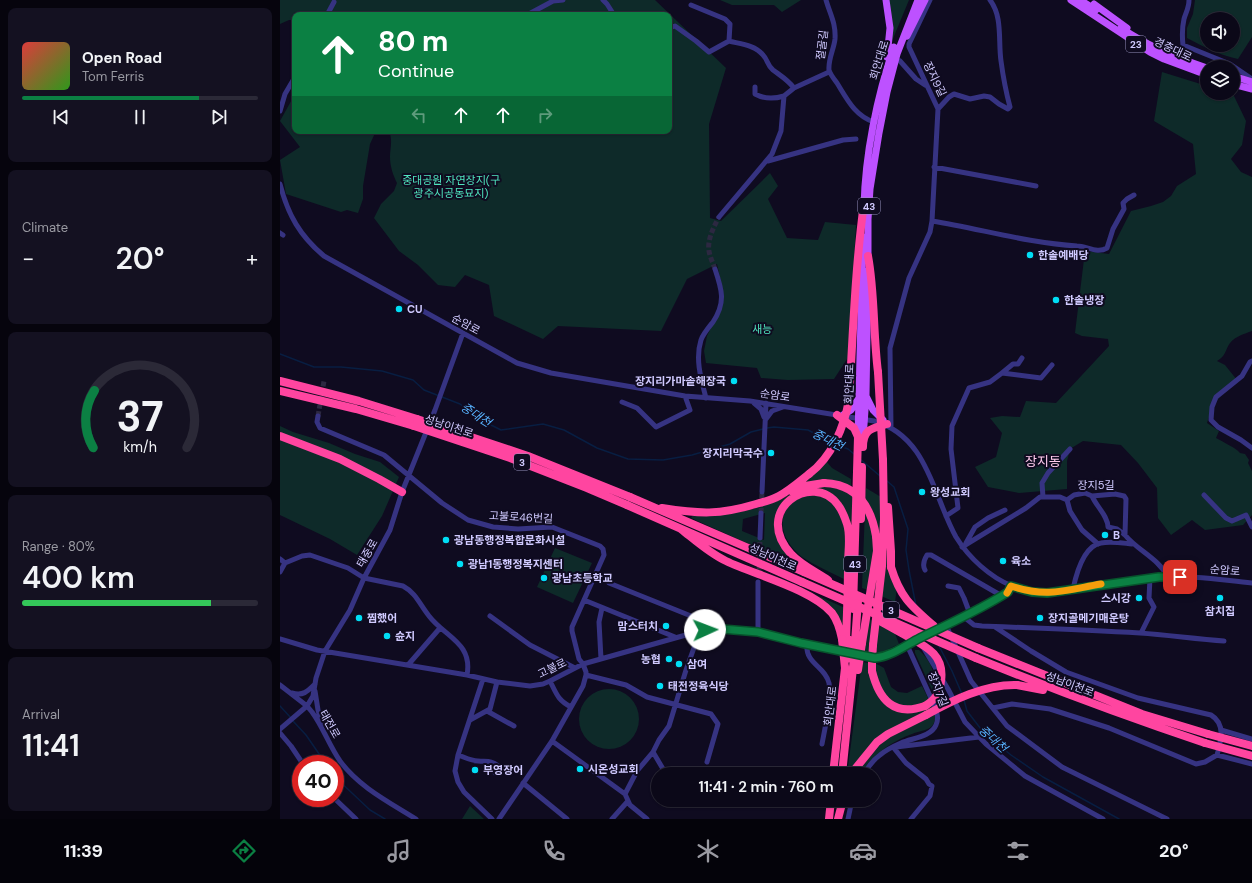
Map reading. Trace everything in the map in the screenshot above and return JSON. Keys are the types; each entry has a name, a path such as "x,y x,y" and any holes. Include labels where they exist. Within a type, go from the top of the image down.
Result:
{"highway":[{"path":"779,497 809,474 825,459 842,428 849,400 855,283 858,244 864,203"},
{"path":"868,256 874,342 878,372 886,519 891,551 890,567 896,584 907,601 942,628"},
{"name":"성남이천로","path":"280,381 360,401 517,460 627,505 976,658 1066,694 1142,722 1205,743 1252,756"},
{"name":"성남이천로","path":"281,391 416,422 528,456 805,569 844,591 942,628 978,648 1138,713 1252,746"},
{"path":"840,415 854,428 861,438 874,427 889,426"},
{"path":"280,436 340,460 402,492"},
{"name":"43","path":"851,641 860,578 859,489 861,438"},
{"path":"649,506 707,514 743,508 779,497 804,486 834,483 853,492 862,500 871,515 876,536 876,551 851,641 852,669"},
{"path":"805,569 784,545 778,528 779,514 787,502 801,493 821,493 829,497 837,504 847,526 852,669 843,767"},
{"path":"826,593 927,647 940,664 942,676 938,693 934,701 925,706 909,710 899,709 889,703 881,695 875,683 872,671 873,645 882,566 886,519"},
{"path":"681,529 703,546 725,560 805,594 825,606 833,614 851,641"},
{"name":"회안대로","path":"834,767 852,669"},
{"path":"857,767 877,742 888,734 941,707 986,689 1002,685 1016,685 1034,687 1066,694"},
{"path":"829,819 830,807"},
{"path":"837,819 838,807"},
{"path":"837,819 841,807"}],"main road":[{"path":"880,94 888,51 890,28 886,0"},
{"name":"회안대로","path":"863,397 864,203 867,172 874,122 880,94 890,60 913,0"},
{"name":"회안대로","path":"861,438 868,219 873,166 887,92 894,66 900,44 918,0"},
{"path":"894,66 925,0"},
{"name":"경충대로","path":"1071,0 1150,52 1170,62 1200,73"},
{"name":"경충대로","path":"1080,0 1124,30 1152,46 1166,53 1200,65"},
{"path":"1088,0 1152,46"},
{"path":"1240,77 1252,80"},
{"path":"1240,86 1252,89"},
{"path":"840,415 851,410 863,397 889,426"}],"street":[{"path":"533,12 553,1 563,0"},
{"path":"603,0 612,12"},
{"name":"절골길","path":"826,0 834,19 835,30 829,62 829,72 852,106 862,117 874,122"},
{"name":"장지9길","path":"889,426 890,348 909,278 930,232 932,221 938,109 909,47 909,44 930,0"},
{"path":"938,109 954,94 970,99 984,96 990,97 1008,108 1010,107 1001,60 999,26 993,4 990,0"},
{"path":"1188,0 1189,8 1184,18 1182,32 1183,45 1230,64 1252,80"},
{"path":"329,12 334,2"},
{"path":"691,5 725,19 730,24 729,41"},
{"path":"672,27 675,26 710,52 729,41 749,45 764,55 767,64 786,78 794,88"},
{"path":"900,61 916,79 928,88"},
{"path":"755,87 755,94 771,99 784,96 794,88 829,72"},
{"path":"280,111 284,94 292,82"},
{"path":"719,217 768,161 776,147 781,131 784,96"},
{"path":"768,161 843,140 856,139"},
{"path":"934,167 1036,186"},
{"name":"순암로","path":"280,184 283,196 296,225 312,247 324,256 517,363 542,371 685,396 750,401 785,406 861,419 889,426 914,449 925,464 946,516 962,547 972,559 984,569 1011,586 1040,593 1167,576 1252,583"},
{"path":"932,221 1055,244 1104,250 1107,248 1113,230 1124,209 1123,203 1134,195"},
{"path":"706,398 698,358 702,338 718,314 723,297 722,288 715,269"},
{"name":"태중로","path":"307,706 313,696 318,669 325,651 350,610 364,578 390,530 402,492 437,405 463,333"},
{"path":"946,516 958,508 951,449 952,426 969,388 990,382 1002,374 1012,364 1018,364 1022,358"},
{"path":"1252,361 1242,376 1216,397 1212,407 1211,420 1218,427 1242,440 1252,448"},
{"path":"1002,374 1041,378 1052,365"},
{"path":"622,402 637,408 656,427 690,410 685,396"},
{"path":"750,401 761,409 765,420"},
{"path":"762,492 766,404"},
{"path":"765,420 772,411 785,406"},
{"name":"고불로46번길","path":"318,416 317,422 320,428 384,455 451,510 474,523 511,529 552,527 600,546 603,549 604,555 572,627 580,659 586,675"},
{"path":"962,547 1026,508 1040,497 1043,497 1042,483 1048,473 1070,449"},
{"name":"장지5길","path":"1043,497 1060,497 1067,500 1074,494 1085,493 1092,496 1115,494 1124,496 1126,499 1125,535"},
{"path":"1204,495 1226,518 1232,521 1246,515 1252,527"},
{"path":"1092,496 1108,522 1108,527 1117,529 1125,535 1132,544 1164,569 1167,576"},
{"path":"1067,500 1070,511 1082,530 1098,544"},
{"path":"962,547 969,539 975,527 988,518 1006,510"},
{"path":"760,538 761,513"},
{"path":"1073,589 1078,568 1087,553 1094,546 1113,542 1132,544"},
{"path":"280,572 282,561 310,555 348,568 364,578 403,586 418,599 428,615 440,628 457,642 465,653 469,662 468,675"},
{"path":"925,570 923,566 924,559 927,555 931,555 1002,596"},
{"path":"1141,633 1154,607 1149,598 1150,578"},
{"path":"758,582 758,632"},
{"path":"609,583 722,629"},
{"path":"948,586 958,588 964,598 970,614"},
{"path":"907,645 970,614 1002,596 1008,592 1011,586"},
{"path":"584,600 674,638"},
{"path":"601,660 599,622 602,608"},
{"path":"490,616 530,645 575,668"},
{"path":"964,617 974,625 995,627 1077,629 1141,633 1190,639 1224,641"},
{"path":"625,794 637,771 653,752 669,726 686,670 702,630 704,623 701,620"},
{"path":"993,708 1012,704 1055,710 1109,728 1196,764 1205,762 1217,755 1221,742 1221,730 1217,719 1212,715 1138,698 1066,672 995,627"},
{"path":"408,665 440,628"},
{"path":"942,628 971,681 1007,726 1062,766 1167,819"},
{"name":"고불로","path":"280,639 325,651 468,675 497,682 530,686 550,682 583,664 702,630 722,629 758,632 868,657 882,657 907,645"},
{"path":"920,638 965,722 986,744 1025,776 1103,819"},
{"path":"807,644 806,651 809,658 822,670 828,682 829,696 822,744"},
{"name":"장지7길","path":"868,767 879,755 901,743 928,733 934,729 937,724 938,717 935,707 907,645"},
{"path":"499,819 552,741 583,686 586,675 626,685 647,697 711,714 718,724 707,762"},
{"path":"483,679 458,755 455,771 458,782 464,792 492,819"},
{"path":"470,720 487,711 492,706 497,682"},
{"path":"550,682 558,698 571,707"},
{"path":"290,693 298,695 304,694 315,684"},
{"path":"315,684 318,710 324,733"},
{"name":"태전로","path":"280,685 307,706 317,719 339,760 352,775 368,789 416,819"},
{"path":"281,728 307,706"},
{"path":"487,711 514,726"},
{"path":"1221,730 1252,739"},
{"path":"280,733 297,755"},
{"path":"893,747 979,737"},
{"path":"552,741 625,794 630,805 647,819"},
{"path":"893,747 906,763 926,778 932,786 930,796 911,819"},
{"path":"653,752 662,767"},
{"path":"458,755 479,762 494,762 500,767 495,773"},
{"path":"1217,755 1252,764"},
{"path":"523,783 567,819"},
{"path":"612,819 628,801"},
{"path":"343,807 356,819"},
{"path":"848,819 851,807"}],"green space":[{"path":"280,0 655,0 668,12 292,12 292,20 280,24"},
{"path":"720,0 801,0 782,12 774,5 732,5"},
{"path":"887,0 909,0 892,41"},
{"path":"1195,0 1252,0 1252,37 1238,59 1216,52 1240,52 1240,12 1200,12 1200,45 1187,38 1187,28 1193,14"},
{"path":"672,16 726,68 709,124 710,218 721,221 770,173 778,186 768,199 787,238 818,240 825,222 856,225 849,356 834,379 788,380 761,378 757,368 706,363 704,351 707,336 722,305 722,287 717,264 687,279 661,331 558,326 543,339 494,316 489,285 465,275 455,287 438,285 418,265 399,251 374,218 381,204 394,191 397,183 393,174 390,157 390,134 672,134"},
{"path":"1162,72 1200,84 1200,100 1236,100 1246,121 1242,145 1231,159 1241,172 1252,177 1252,331 1232,341 1224,355 1217,361 1225,365 1237,380 1218,399 1212,409 1207,423 1219,431 1216,438 1240,453 1245,454 1249,460 1248,463 1252,471 1252,515 1243,525 1205,530 1192,520 1171,535 1158,518 1157,488 1138,463 1121,445 1083,441 1070,449 1067,461 1067,489 1019,493 988,487 975,467 996,457 1002,433 990,418 1002,416 1020,417 1026,401 1056,403 1109,346 1108,339 1082,336 1075,333 1085,251 1109,254 1131,211 1163,202 1171,196 1177,186 1196,174 1193,144 1154,121"},
{"path":"292,99 292,134 375,134 370,144 363,186 363,199 358,213 347,210 341,212 286,194 280,160 300,147 280,121"},
{"path":"280,426 293,432 329,443 355,454 380,462 399,477 382,516 357,555 330,539 280,515"},
{"path":"827,462 832,468 851,479 851,487 803,483"},
{"path":"827,486 841,489 853,496 851,548 847,516 827,493 794,495 776,527 798,566 691,518 693,515 733,513 754,509 779,500 798,490","holes":["765,513 764,540 742,531 743,519"]},
{"path":"866,488 881,497 878,594 872,592 878,527 873,511 865,499"},
{"path":"808,494 828,498 834,505 844,524 846,537 846,580 802,557 787,540 783,526 785,511 796,499"},
{"path":"865,509 875,541 868,590 862,588"},
{"path":"886,525 897,587 895,602 881,596"},
{"path":"555,548 592,563 573,603 537,587"},
{"path":"736,559 845,608 844,634 837,617 797,588"},
{"path":"868,618 873,621 869,654 863,653"},
{"path":"878,623 894,631 899,644 882,652 875,653"},
{"path":"915,650 919,650 930,663 934,679 932,690 915,653"},
{"path":"862,662 868,663 869,672 895,709 933,705 934,709 895,727 857,767 848,767"},
{"path":"875,663 884,668 891,687 898,692 907,693 922,686 929,700 915,707 895,704 887,698 876,680"},
{"path":"609,689 626,694 634,702 639,719 634,736 626,744 609,749 592,744 584,736 579,719 584,702 592,694"},
{"path":"936,714 934,723 930,728 896,741 876,755 865,767 861,767 886,738"},
{"path":"470,806 484,819 462,819"}],"waterway":[{"name":"중대천","path":"280,354 314,367 341,367 382,371 413,380 424,390 460,404 481,420 501,430 543,424 564,430 597,448 628,459 663,460 692,455 730,444 751,432 763,429"},
{"name":"중대천","path":"767,428 774,427 808,430 831,442"},
{"name":"중대천","path":"837,445 848,449 854,454"},
{"name":"중대천","path":"860,459 880,476"},
{"name":"중대천","path":"887,481 894,487 908,529 906,550 916,606"},
{"name":"중대천","path":"939,646 962,694"},
{"name":"중대천","path":"964,700 967,711 984,733 1011,755 1043,777 1119,819"},
{"path":"280,706 291,718"},
{"path":"293,721 306,735 320,755"},
{"path":"344,785 370,810 385,819"}],"tunnel":[{"path":"715,269 710,256 709,242 711,233 719,217"},
{"path":"318,416 324,381"},
{"path":"761,513 762,492"},
{"path":"759,577 760,538"}],"slow traffic":[{"path":"1007,593 1011,586 1032,592 1047,593 1101,584"}],"place":[{"name":"한솔예배당","path":"1030,255"},
{"name":"한솔냉장","path":"1056,300"},
{"name":"CU","path":"399,309"},
{"name":"장지리가마솥해장국","path":"734,381"},
{"name":"장지리막국수","path":"771,453"},
{"name":"왕성교회","path":"922,492"},
{"name":"B","path":"1105,535"},
{"name":"광남동행정복합문화시설","path":"446,540"},
{"name":"육소","path":"1003,561"},
{"name":"광남1동행정복지센터","path":"460,564"},
{"name":"광남초등학교","path":"544,578"},
{"name":"스시강","path":"1139,598"},
{"name":"참치집","path":"1220,598"},
{"name":"찜했어","path":"359,618"},
{"name":"장지골메기매운탕","path":"1040,618"},
{"name":"맘스터치","path":"666,626"},
{"name":"슌지","path":"387,636"},
{"name":"농협","path":"669,659"},
{"name":"삼여","path":"679,664"},
{"name":"태전정육식당","path":"660,686"},
{"name":"시온성교회","path":"580,769"},
{"name":"부영장어","path":"475,770"}],"district":[{"name":"장지동","path":"1043,461"}],"route":[{"path":"705,630 722,629 758,632 801,643 875,658 882,657 896,651 964,617 1008,592 1011,586 1032,592 1047,593 1100,584 1167,576 1180,577"}],"park label":[{"name":"중대공원 자연장지(구 광주시공동묘지)","path":"451,186"},
{"name":"새능","path":"762,329"}]}
